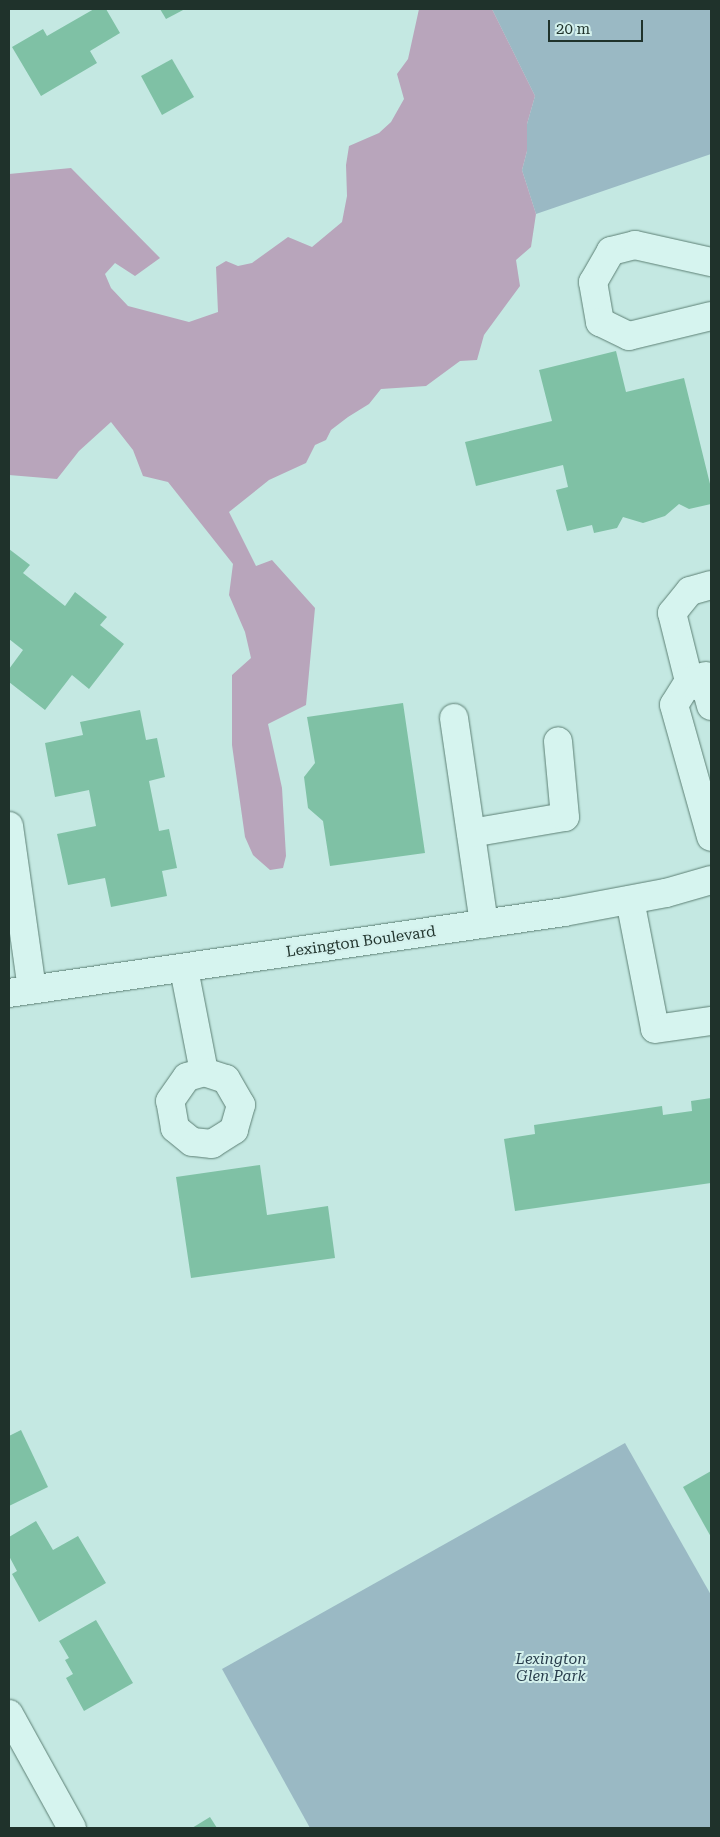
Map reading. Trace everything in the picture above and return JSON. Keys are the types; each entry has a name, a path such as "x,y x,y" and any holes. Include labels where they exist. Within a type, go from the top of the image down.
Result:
{"street":[{"path":"711,262 635,245 610,251 593,282 600,322 629,336 711,316"},
{"path":"711,586 690,591 672,613 707,691 711,706"},
{"path":"700,678 674,706 711,837"},
{"path":"454,718 484,924"},
{"path":"471,834 565,817 558,741"},
{"path":"9,826 20,991"},
{"name":"Lexington Boulevard","path":"20,991 184,969 484,924 630,900 711,880"},
{"path":"630,900 655,1029 711,1021"},
{"path":"184,969 204,1072"},
{"path":"9,1714 72,1828"}],"green space":[{"path":"492,9 711,9 711,154 536,214 522,170 527,151 527,124 535,96"},
{"name":"Lexington Glen Park","path":"625,1443 711,1595 711,1828 310,1828 222,1669"}],"shaded area":[{"path":"419,9 492,9 535,96 527,124 527,151 522,170 536,214 531,247 516,260 520,286 484,335 477,360 460,361 426,386 381,389 369,404 331,430 326,440 315,445 306,463 269,480 229,512 256,566 272,560 315,608 306,705 268,724 282,788 286,856 283,868 270,870 253,855 245,837 232,745 232,675 251,658 245,632 229,595 233,564 168,482 143,476 133,450 111,422 79,451 57,479 9,475 9,174 71,168 160,258 135,276 115,263 105,274 111,288 128,306 189,322 218,312 216,267 226,261 238,266 252,263 288,237 312,247 342,222 347,196 346,165 349,146 379,133 391,122 404,99 397,74 408,59"}],"building":[{"path":"94,9 106,9 120,33 90,51 97,63 41,96 12,47 43,29 47,36"},
{"path":"160,9 185,9 166,19"},
{"path":"172,59 194,97 162,115 141,76"},
{"path":"616,351 626,392 684,378 711,488 711,504 689,509 679,504 665,516 643,523 623,517 617,528 594,533 592,525 567,531 556,490 568,487 563,465 476,486 465,442 552,421 539,370"},
{"path":"9,549 30,565 23,573 65,606 75,592 107,617 100,625 124,644 89,689 72,675 45,710 9,682 9,669 23,650 9,639"},
{"path":"403,703 425,853 330,866 323,821 308,808 304,777 315,763 307,717"},
{"path":"140,710 146,740 157,738 165,777 149,781 159,831 169,829 177,868 162,871 167,896 111,907 105,878 68,885 57,834 96,826 89,790 55,797 45,743 83,735 80,722"},
{"path":"711,1098 711,1183 515,1211 504,1139 535,1134 534,1125 662,1106 663,1115 692,1111 691,1101"},
{"path":"260,1165 267,1215 328,1206 335,1258 191,1278 176,1177"},
{"path":"21,1430 48,1487 9,1506 9,1436"},
{"path":"711,1471 711,1537 683,1487"},
{"path":"36,1521 53,1550 78,1536 106,1583 39,1622 12,1574 17,1571 9,1556 9,1537"},
{"path":"96,1620 133,1683 84,1711 66,1678 73,1674 65,1660 69,1658 59,1641"},
{"path":"210,1817 217,1828 192,1828"}]}
